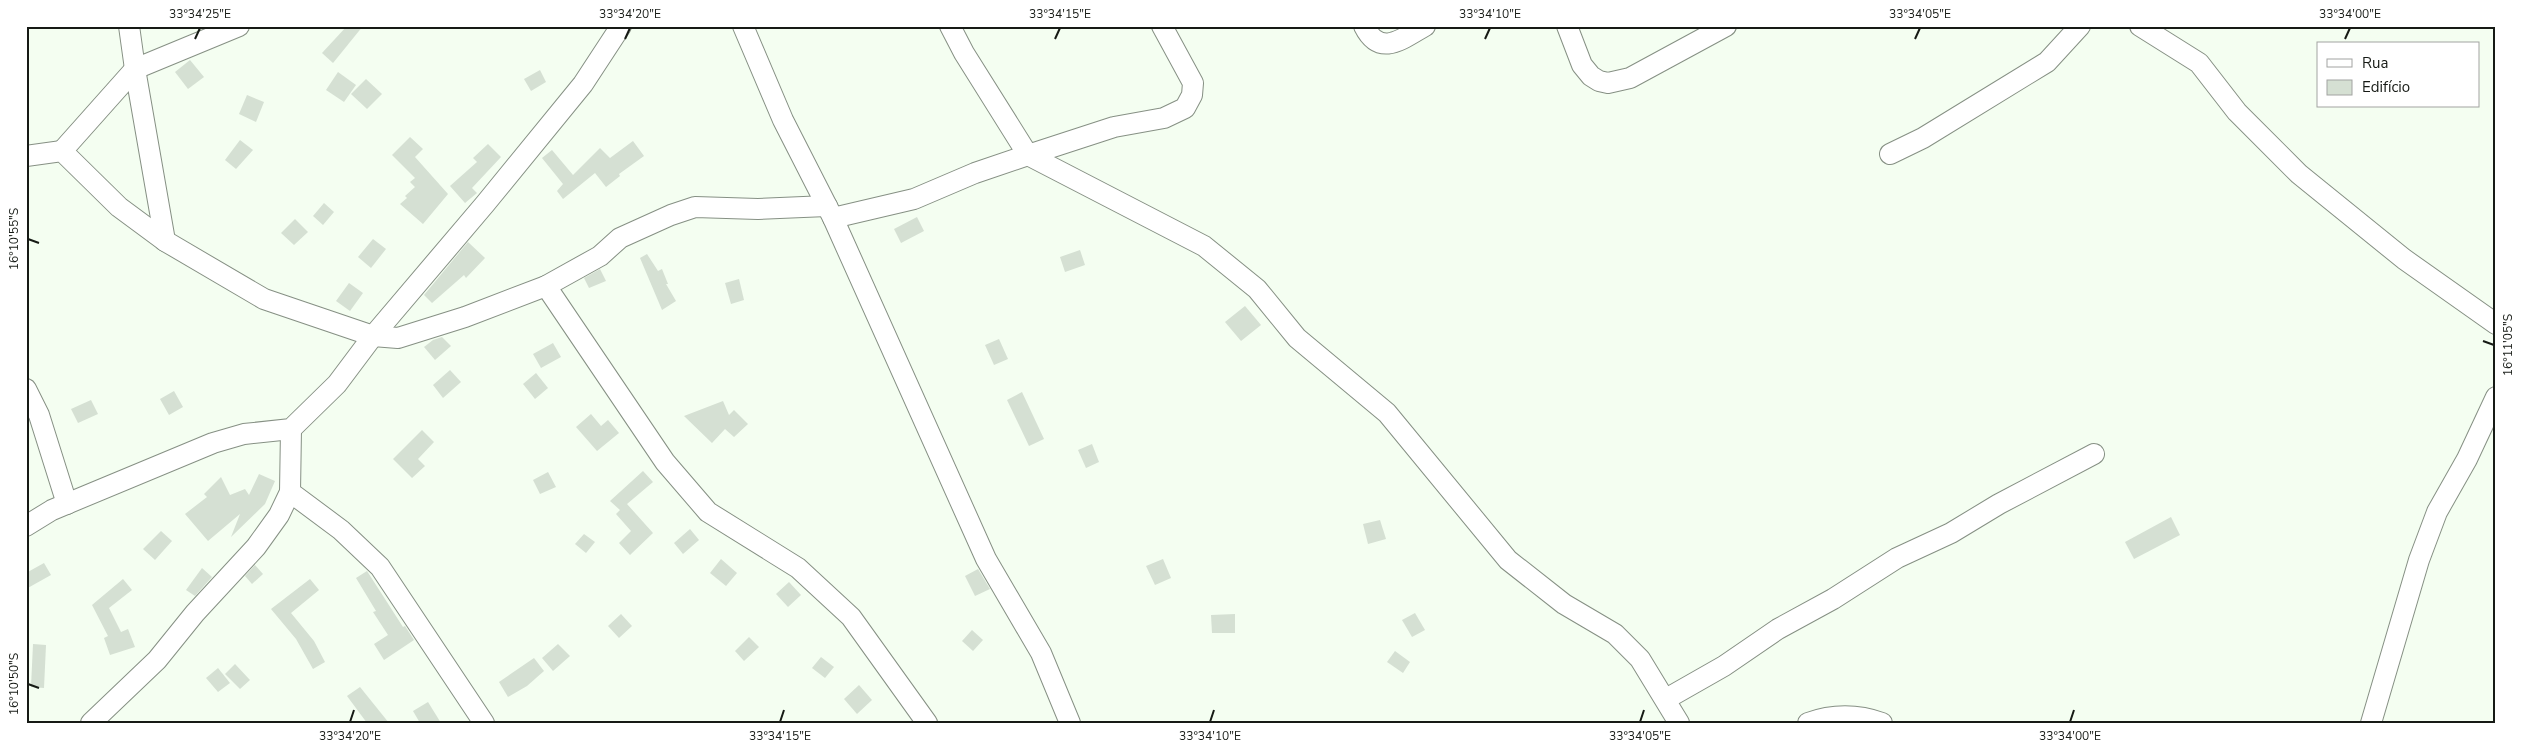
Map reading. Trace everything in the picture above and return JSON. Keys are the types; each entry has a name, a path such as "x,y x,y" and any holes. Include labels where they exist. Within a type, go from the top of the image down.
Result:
{"street":[{"path":"129,26 134,69 165,241"},
{"path":"26,156 62,152 134,69 239,26"},
{"path":"26,526 67,504 213,443 244,434 291,429 337,384 373,336 485,204 583,84 622,26"},
{"path":"743,26 783,120 830,212 986,559 1041,653 1070,723"},
{"path":"950,26 964,53 1028,156 1204,246 1258,289 1297,338 1387,413 1508,560 1564,604 1615,634 1640,660 1666,699 1679,723"},
{"path":"62,152 119,207 165,241 264,299 322,317 373,336 398,338 546,286 600,256 620,238 671,215 695,207 830,212 914,199 975,173 1114,127 1164,118 1185,108 1192,95 1193,83 1162,26"},
{"path":"1364,26 1370,38 1380,44 1396,43 1425,26"},
{"path":"1567,26 1582,65 1599,82 1630,78 1726,26"},
{"path":"1890,154 1923,138 2046,62 2080,26"},
{"path":"2140,26 2199,63 2237,112 2299,174 2404,259 2496,324"},
{"path":"546,286 665,462 708,512 798,568 851,617 927,723"},
{"path":"26,389 39,415 67,504"},
{"path":"2371,723 2419,560 2437,512 2467,459 2496,397"},
{"path":"91,723 157,660 195,613 256,547 279,514 290,492 291,429"},
{"path":"1666,699 1724,666 1778,629 1833,599 1896,558 1951,533 1999,504 2094,454"},
{"path":"290,492 341,530 380,567 484,723"},
{"path":"1808,723 1821,718 1861,715 1882,723"}],"building":[{"path":"347,26 363,26 333,63 322,53"},
{"path":"190,60 204,77 188,89 175,72"},
{"path":"540,70 546,82 531,91 524,79"},
{"path":"338,72 356,85 344,102 326,90"},
{"path":"366,79 382,94 367,109 351,94"},
{"path":"247,95 264,102 256,122 239,114"},
{"path":"410,137 423,149 415,157 448,194 423,224 400,204 407,198 405,196 415,187 410,182 415,178 392,155"},
{"path":"240,140 253,150 236,169 225,160"},
{"path":"633,141 644,156 619,174 620,176 606,187 595,173 563,199 557,191 563,184 542,158 552,150 573,175 600,148 610,158"},
{"path":"488,144 501,157 472,188 477,193 465,203 450,186 477,162 473,158"},
{"path":"324,203 334,212 323,225 313,216"},
{"path":"917,217 924,231 901,243 894,229"},
{"path":"295,219 308,232 294,245 281,233"},
{"path":"373,239 386,249 371,268 358,257"},
{"path":"468,242 485,258 466,278 464,275 432,303 424,295"},
{"path":"1080,250 1085,265 1065,272 1060,257"},
{"path":"647,254 658,271 662,269 668,284 666,284 676,301 662,310 640,258"},
{"path":"600,269 606,281 589,288 584,278"},
{"path":"739,279 744,300 731,304 725,283"},
{"path":"349,283 363,293 350,311 336,301"},
{"path":"1245,306 1261,325 1241,341 1225,322"},
{"path":"442,337 451,346 435,360 424,347 433,340"},
{"path":"999,339 1008,359 994,365 985,345"},
{"path":"553,343 561,357 541,368 533,354"},
{"path":"450,370 461,382 443,398 433,385"},
{"path":"536,373 548,388 535,399 523,384"},
{"path":"174,391 183,407 169,415 160,399"},
{"path":"1022,392 1044,439 1029,446 1007,400"},
{"path":"91,400 98,414 78,423 71,409"},
{"path":"723,401 729,415 734,410 748,424 734,437 725,429 712,443 684,416"},
{"path":"591,414 601,426 608,420 619,433 597,451 576,427"},
{"path":"422,430 434,442 418,459 425,466 412,478 393,459"},
{"path":"1092,444 1099,462 1086,468 1078,450"},
{"path":"643,471 653,482 627,504 653,533 630,555 619,543 631,531 616,514 620,510 610,501"},
{"path":"548,472 556,487 540,494 533,480"},
{"path":"259,474 275,481 265,504 231,537 240,514 208,541 185,514 207,497 204,494 221,477 230,495 245,489 249,495"},
{"path":"2171,517 2180,535 2134,559 2125,542"},
{"path":"1380,520 1386,539 1368,544 1363,524"},
{"path":"690,529 699,540 683,554 674,543"},
{"path":"161,531 172,541 155,560 143,549"},
{"path":"584,534 595,542 586,553 575,544"},
{"path":"721,559 737,573 726,586 710,573"},
{"path":"1163,559 1171,578 1155,585 1146,566"},
{"path":"44,563 51,575 26,589 26,573"},
{"path":"255,565 263,574 252,584 245,576"},
{"path":"202,568 212,577 195,596 186,590"},
{"path":"978,569 990,589 975,596 965,576"},
{"path":"367,571 403,627 405,626 414,640 384,660 374,644 388,635 373,612 376,611 356,578"},
{"path":"123,579 132,590 109,608 121,632 128,629 135,647 110,655 104,638 108,636 92,605"},
{"path":"310,579 319,590 291,613 314,641 325,662 313,669 296,639 271,609"},
{"path":"789,582 801,595 788,607 776,594"},
{"path":"1415,613 1425,630 1412,637 1402,620"},
{"path":"621,614 632,626 619,638 608,626"},
{"path":"1235,614 1235,633 1212,633 1211,615"},
{"path":"972,630 983,640 973,651 962,641"},
{"path":"749,637 759,647 744,661 735,651"},
{"path":"33,644 46,645 44,688 31,687"},
{"path":"558,644 570,656 553,671 542,658"},
{"path":"1395,651 1410,662 1403,673 1387,662"},
{"path":"821,657 834,667 825,678 812,668"},
{"path":"534,658 544,671 527,686 508,697 499,682"},
{"path":"235,664 250,680 240,689 225,674"},
{"path":"218,668 230,683 218,692 206,678"},
{"path":"859,685 872,700 857,714 844,699"},
{"path":"360,687 389,723 367,723 347,696"},
{"path":"428,702 441,723 420,723 413,711"}]}
